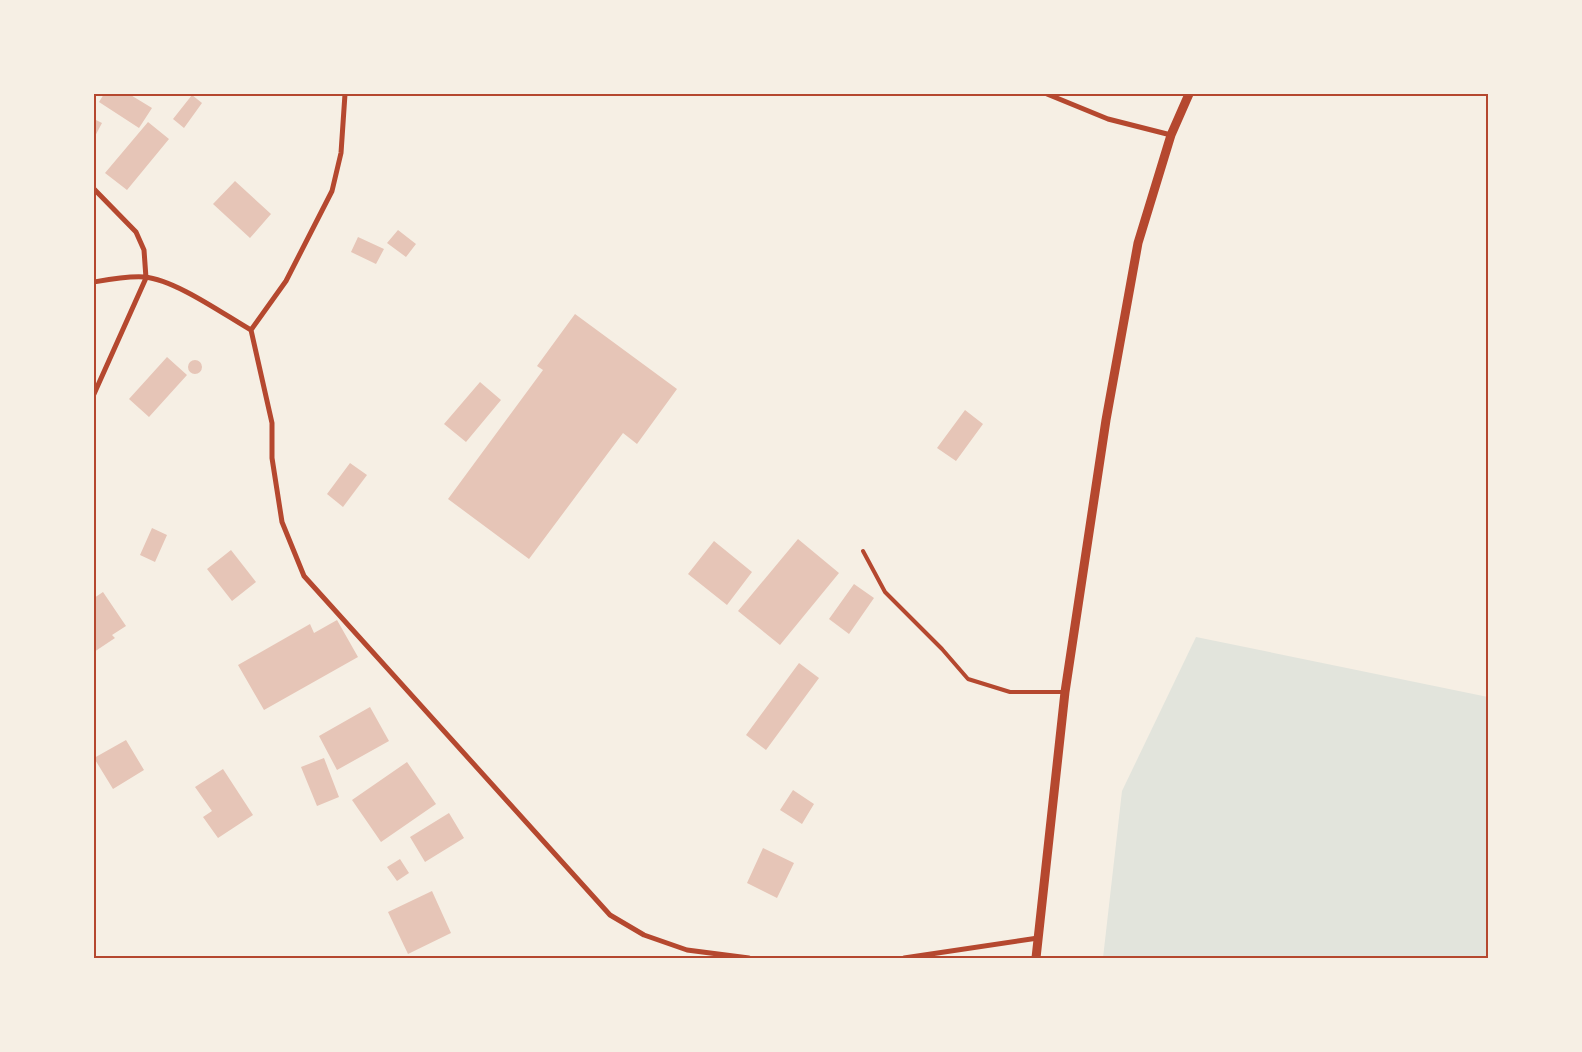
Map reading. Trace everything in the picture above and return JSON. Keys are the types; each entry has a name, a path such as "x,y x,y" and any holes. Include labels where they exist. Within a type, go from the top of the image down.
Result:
{"street":[{"path":"251,330 286,281 332,191 341,153 345,94"},
{"path":"1047,94 1108,119 1171,135"},
{"path":"1036,958 1065,692 1106,420 1138,243 1171,135 1189,94"},
{"path":"94,189 136,232 144,250 146,278 94,394"},
{"path":"94,282 126,277 146,278 169,284 251,330 272,424 272,458 282,522 304,576 610,915 644,935 687,950 749,958"},
{"path":"904,958 1038,938"}],"lane":[{"path":"863,551 885,592 942,649 968,679 1010,692 1065,692"}],"shaded area":[{"path":"1196,637 1488,697 1488,958 1103,958 1122,791"}],"building":[{"path":"104,94 129,94 152,108 139,128 99,102"},
{"path":"192,95 202,103 184,128 173,119"},
{"path":"94,119 102,123 94,138"},
{"path":"148,122 169,139 127,190 105,173"},
{"path":"235,181 271,214 250,238 213,204"},
{"path":"398,230 416,244 406,257 387,243"},
{"path":"358,237 384,249 376,264 351,252"},
{"path":"575,314 677,389 637,444 623,433 529,559 448,499 543,370 537,366"},
{"path":"167,357 187,375 149,417 129,399"},
{"path":"192,360 198,360 202,367 198,374 192,374 188,370 188,364"},
{"path":"480,382 501,400 466,442 444,424"},
{"path":"965,410 983,424 956,461 937,448"},
{"path":"350,463 367,475 343,507 327,494"},
{"path":"152,528 167,535 155,562 140,555"},
{"path":"798,539 839,573 780,645 738,611"},
{"path":"714,541 752,572 727,605 688,574"},
{"path":"231,550 256,582 232,601 207,569"},
{"path":"854,584 874,598 849,634 829,619"},
{"path":"103,592 126,626 112,635 115,638 94,652 94,598"},
{"path":"337,620 358,657 264,710 238,665 310,624 314,633"},
{"path":"799,663 819,678 766,750 746,735"},
{"path":"370,707 389,741 337,770 319,736"},
{"path":"126,740 144,770 113,789 94,758"},
{"path":"324,758 339,797 317,806 301,767"},
{"path":"407,762 436,804 381,842 352,800"},
{"path":"223,769 253,815 218,838 203,817 212,811 195,787"},
{"path":"793,790 814,804 802,824 780,810"},
{"path":"449,813 464,838 425,862 410,837"},
{"path":"763,848 794,863 777,898 747,883"},
{"path":"400,859 409,873 397,881 387,867"},
{"path":"432,891 451,933 408,954 388,912"}]}
